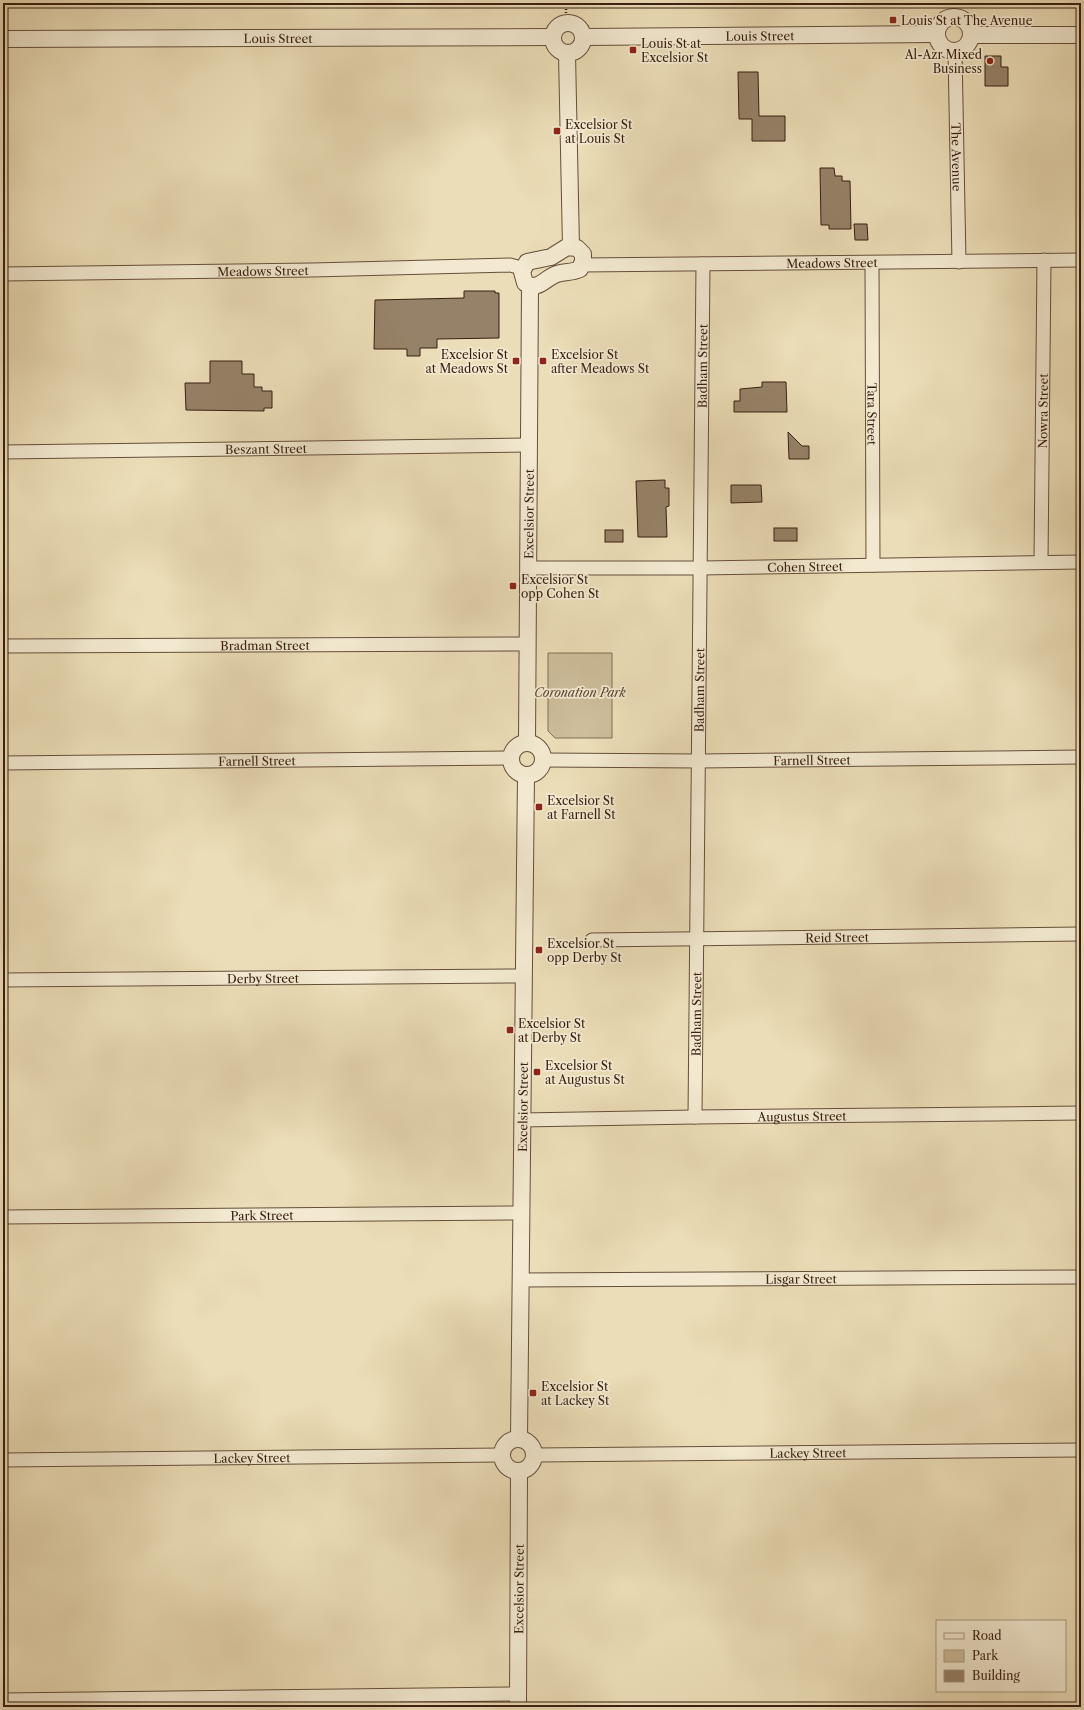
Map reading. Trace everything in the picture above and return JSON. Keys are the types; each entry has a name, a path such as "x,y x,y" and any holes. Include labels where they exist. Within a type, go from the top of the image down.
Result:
{"street":[{"path":"954,10 960,18 969,24 972,35 968,45 960,51 955,52 944,48 938,40 937,34 940,24 949,18 954,10"},
{"path":"566,23 576,25 582,32 583,37 579,49 567,54 556,49 552,37 555,29 566,23"},
{"name":"Louis Street","path":"583,37 937,34"},
{"path":"972,35 1081,35"},
{"name":"Louis Street","path":"3,39 552,37"},
{"name":"The Avenue","path":"955,52 959,262"},
{"path":"567,54 571,247"},
{"path":"571,247 576,248 582,254 582,265 577,271 557,274 542,284 530,286 523,279 522,268 530,260 551,257 564,248 571,247"},
{"name":"Nowra Street","path":"1041,562 1044,260"},
{"name":"Meadows Street","path":"582,265 1081,260"},
{"name":"Tara Street","path":"872,263 873,565"},
{"name":"Badham Street","path":"695,1116 703,264"},
{"name":"Meadows Street","path":"3,274 312,270 510,265 522,268"},
{"name":"Excelsior Street","path":"527,742 526,644 530,286"},
{"name":"Beszant Street","path":"3,452 529,445"},
{"name":"Cohen Street","path":"528,568 701,568 1081,562"},
{"name":"Bradman Street","path":"3,646 526,644"},
{"path":"527,742 532,743 541,749 543,760 540,769 526,775 521,774 513,767 511,758 514,749 527,742"},
{"name":"Farnell Street","path":"543,760 699,761 1081,757"},
{"name":"Farnell Street","path":"3,763 511,758"},
{"name":"Excelsior Street","path":"519,1438 526,775"},
{"name":"Reid Street","path":"592,940 1081,934"},
{"name":"Derby Street","path":"3,980 524,976"},
{"name":"Augustus Street","path":"522,1120 695,1116 1081,1113"},
{"name":"Park Street","path":"3,1217 521,1213"},
{"name":"Lisgar Street","path":"520,1280 1081,1277"},
{"path":"519,1438 532,1445 535,1455 534,1460 528,1468 519,1471 505,1465 502,1455 505,1445 514,1439 519,1438"},
{"name":"Lackey Street","path":"535,1455 1081,1450"},
{"name":"Lackey Street","path":"3,1460 502,1455"},
{"name":"Excelsior Street","path":"518,1700 519,1471"},
{"path":"3,1700 518,1700"}],"path":[{"path":"566,3 566,14"}],"green space":[{"name":"Coronation Park","path":"548,653 612,653 612,738 555,738 548,731"}],"building":[{"path":"985,56 1001,56 1001,67 1008,67 1008,86 985,86"},
{"path":"738,72 758,72 759,116 785,116 785,141 752,141 752,119 739,119"},
{"path":"820,168 834,168 835,176 842,176 842,181 850,181 851,229 829,229 829,225 821,225"},
{"path":"854,224 867,224 868,240 855,240"},
{"path":"464,291 495,291 495,293 499,293 499,338 437,339 437,348 420,348 420,356 407,356 407,349 374,349 375,300 464,298"},
{"path":"210,361 242,361 242,374 254,374 254,387 262,387 262,391 272,391 272,408 264,408 264,411 186,410 185,383 210,383"},
{"path":"762,382 786,382 787,412 734,412 734,401 740,401 740,389 762,387"},
{"path":"788,432 802,446 809,446 809,459 789,459"},
{"path":"665,480 665,488 669,488 669,506 666,507 667,537 638,537 636,481"},
{"path":"731,485 761,485 762,502 731,503"},
{"path":"774,528 797,528 797,541 774,541"},
{"path":"605,530 623,530 623,542 605,542"}],"place":[{"name":"Louis St at The Avenue","path":"893,20"},
{"name":"Louis St at Excelsior St","path":"633,50"},
{"name":"Al-Azr Mixed Business","path":"990,61"},
{"name":"Excelsior St at Louis St","path":"557,131"},
{"name":"Excelsior St at Meadows St","path":"516,361"},
{"name":"Excelsior St after Meadows St","path":"543,361"},
{"name":"Excelsior St opp Cohen St","path":"513,586"},
{"name":"Excelsior St at Farnell St","path":"539,807"},
{"name":"Excelsior St opp Derby St","path":"539,950"},
{"name":"Excelsior St at Derby St","path":"510,1030"},
{"name":"Excelsior St at Augustus St","path":"537,1072"},
{"name":"Excelsior St at Lackey St","path":"533,1393"}]}
